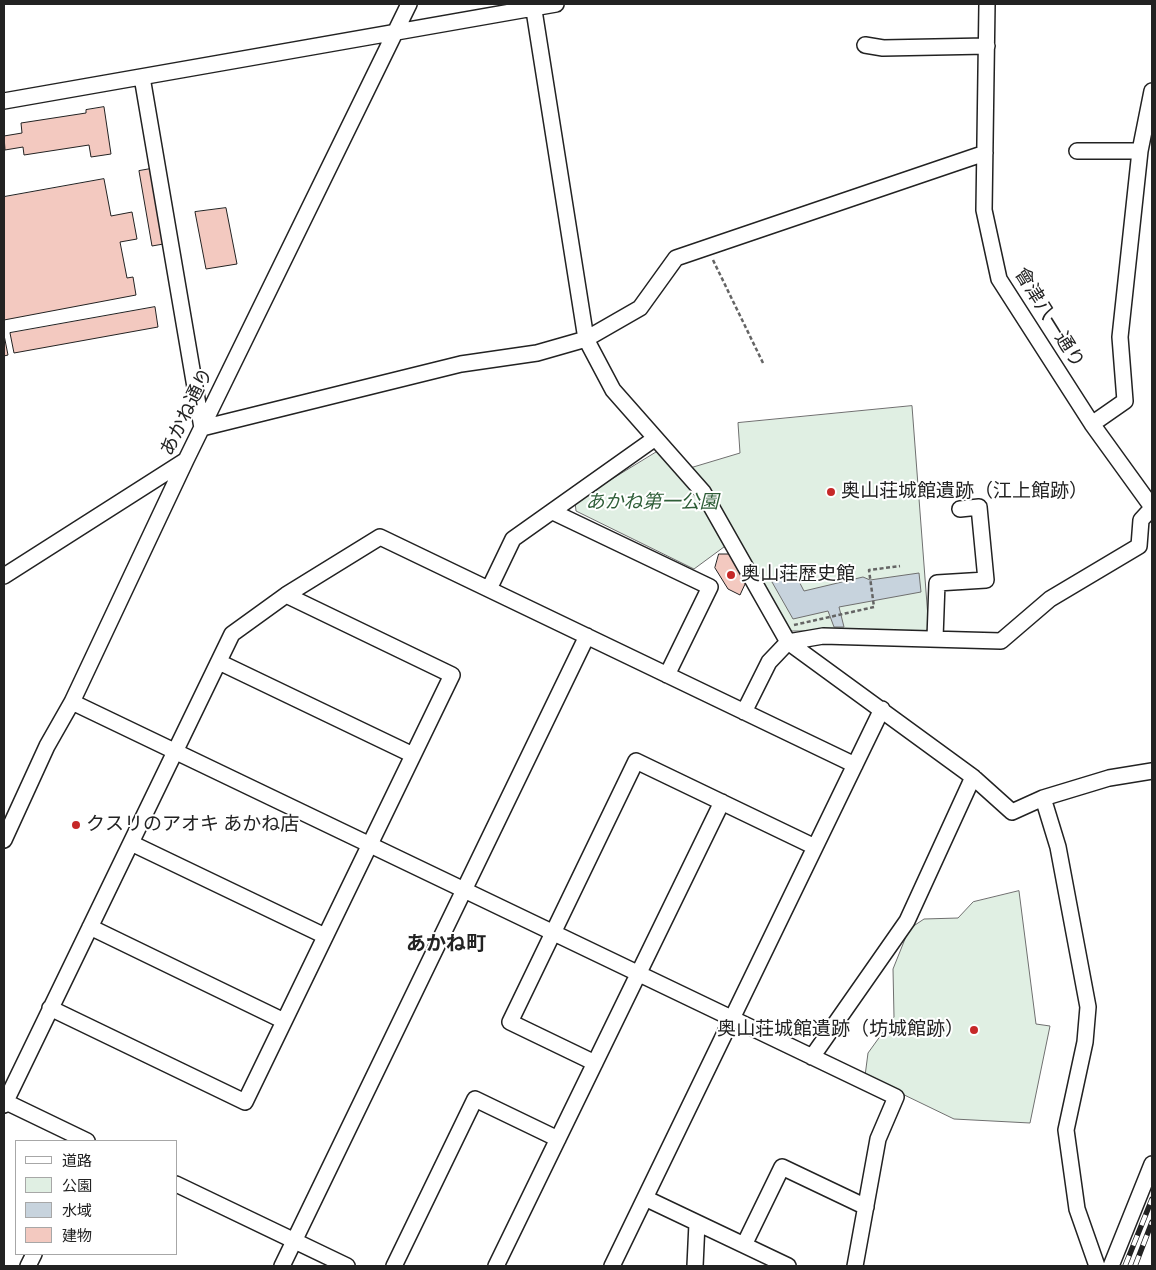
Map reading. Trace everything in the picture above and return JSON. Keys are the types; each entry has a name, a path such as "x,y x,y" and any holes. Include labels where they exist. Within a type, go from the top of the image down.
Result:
{"street":[{"name":"あかね通り","path":"4,840 47,746 72,702 186,460 409,4"},
{"path":"4,100 394,32 534,5 556,4"},
{"name":"會津八一通り","path":"987,4 984,210 998,279 1092,424 1152,508"},
{"path":"534,5 586,339 613,390 654,439 703,492 788,642 882,708 973,777 1012,812 1043,798 1109,778 1152,771"},
{"path":"866,45 883,48 987,46"},
{"path":"142,77 202,428 461,364 538,353 586,339 640,308 676,258 985,152"},
{"path":"1092,424 1124,401 1120,337 1140,151 1152,91"},
{"path":"1077,152 1140,151"},
{"path":"489,589 512,539 553,512 654,439"},
{"path":"4,576 186,460"},
{"path":"935,638 937,583 986,580 979,507 960,509"},
{"path":"744,712 769,662 788,642 823,636 1001,641 1050,599 1138,546 1141,520 1152,508"},
{"path":"553,512 710,587 667,675"},
{"path":"85,1140 4,1103 232,634 286,595 380,537 855,765"},
{"path":"50,1008 245,1102 452,675 286,595"},
{"path":"282,1266 587,636"},
{"path":"219,662 413,755"},
{"path":"72,702 896,1097 878,1139 855,1266"},
{"path":"612,1266 882,708"},
{"path":"595,1063 510,1022 636,761 815,847"},
{"path":"812,1057 907,921 973,777"},
{"path":"1043,798 1058,847 1088,1007 1085,1042 1066,1130 1077,1209 1097,1266"},
{"path":"496,1266 722,802"},
{"path":"131,843 325,936"},
{"path":"90,927 284,1020"},
{"path":"394,1266 475,1099 558,1139"},
{"path":"1111,1266 1152,1164"},
{"path":"744,1245 782,1167 866,1207"},
{"path":"178,1185 347,1266"},
{"path":"645,1198 788,1266"},
{"path":"695,1266 697,1223"}],"path":[{"path":"707,248 764,363"},
{"path":"790,626 874,607 869,570 900,566"}],"green space":[{"path":"912,406 929,631 789,631 690,468 740,453 738,423"},
{"name":"あかね第一公園","path":"660,450 703,500 728,544 694,569 576,511 575,502"},
{"path":"1019,891 1036,1024 1050,1026 1030,1123 954,1119 865,1076 868,1053 894,1017 893,969 909,929 924,919 958,918 973,902"}],"water":[{"path":"792,568 804,591 863,577 870,580 919,573 921,592 839,607 844,627 834,627 828,611 793,619 772,582"}],"building":[{"path":"104,107 111,154 91,157 89,145 24,155 23,147 5,150 4,136 22,133 21,123 86,113 86,110"},
{"path":"156,168 169,243 152,246 139,171"},
{"path":"104,179 111,216 132,212 137,239 120,242 127,278 133,277 136,295 4,320 4,197"},
{"path":"226,208 237,264 206,269 195,212"},
{"path":"155,307 158,327 14,353 10,333"},
{"path":"4,335 8,355 4,356"},
{"name":"奥山荘歴史館","path":"719,554 731,554 746,582 740,595 728,589 715,568"}],"railway":[{"path":"1125,1266 1152,1199"},
{"path":"1135,1266 1152,1222"}],"place":[{"name":"奥山荘城館遺跡（江上館跡）","path":"831,492"},
{"name":"奥山荘歴史館","path":"731,575"},
{"name":"クスリのアオキ あかね店","path":"76,825"},
{"name":"奥山荘城館遺跡（坊城館跡）","path":"974,1030"}],"district":[{"name":"あかね町","path":"446,944"}]}
